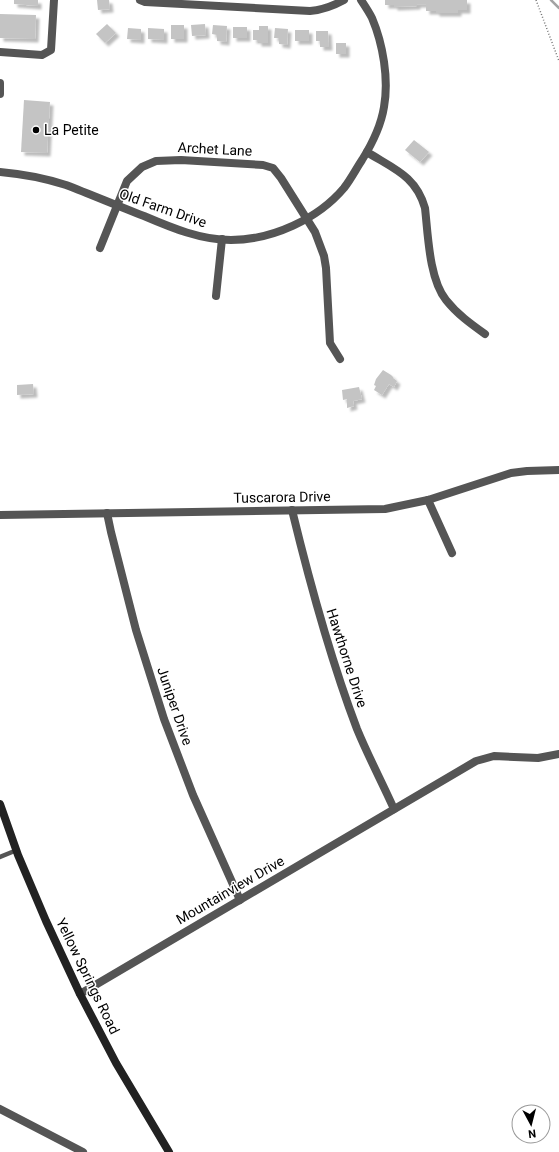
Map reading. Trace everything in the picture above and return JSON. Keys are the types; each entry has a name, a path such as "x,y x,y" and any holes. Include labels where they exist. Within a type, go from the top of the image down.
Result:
{"main road":[{"name":"Yellow Springs Road","path":"0,804 46,921 80,994 116,1063 169,1152"}],"street":[{"path":"0,52 42,55 51,50 54,0"},
{"path":"140,0 145,2 310,10 324,9 334,6 344,0"},
{"name":"Old Farm Drive","path":"0,172 46,178 66,184 117,206 180,230 201,236 233,240 286,229 306,219 332,200 344,188 367,152 380,127 386,95 383,56 372,18 361,0"},
{"path":"0,83 0,94"},
{"path":"367,152 404,175 414,184 423,200 425,208 432,266 439,290 445,300 462,317 485,334"},
{"name":"Archet Lane","path":"100,248 127,181 142,167 156,161 181,160 263,165 273,168 281,178 315,232 324,256 330,343 340,360"},
{"path":"216,296 222,239"},
{"name":"Tuscarora Drive","path":"0,515 385,509 428,500 511,473 559,470"},
{"path":"428,500 452,552"},
{"name":"Hawthorne Drive","path":"292,510 319,614 345,695 358,730 394,809"},
{"name":"Juniper Drive","path":"107,513 136,630 164,719 193,795 240,900"},
{"name":"Mountainview Drive","path":"80,994 476,761 494,756 538,758 559,754"},
{"path":"0,1109 83,1152"}],"lane":[{"path":"0,857 17,850"}],"path":[{"path":"536,0 559,61"}],"building":[{"path":"14,0 38,0 38,6 14,4"},
{"path":"97,0 109,0 110,9 98,10"},
{"path":"385,0 467,0 467,10 458,10 458,13 436,13 436,11 426,11 426,4 394,7 394,5 385,5"},
{"path":"0,14 36,15 35,39 0,38"},
{"path":"107,24 116,33 105,43 96,34"},
{"path":"205,24 206,35 192,36 191,25"},
{"path":"171,25 184,25 184,39 171,39"},
{"path":"213,25 227,26 226,42 217,41 217,35 212,34"},
{"path":"259,26 268,26 268,43 258,43 258,40 253,40 253,30 259,30"},
{"path":"233,27 247,27 247,38 233,38"},
{"path":"128,28 141,29 141,40 127,39"},
{"path":"148,28 164,29 164,40 148,39"},
{"path":"275,28 288,29 287,45 279,44 279,38 274,38"},
{"path":"295,30 309,30 309,41 295,41"},
{"path":"316,31 328,31 329,47 320,47 320,41 316,41"},
{"path":"336,43 346,43 346,54 336,54"},
{"path":"24,100 50,102 47,153 21,152"},
{"path":"414,140 429,152 420,162 405,150"},
{"path":"383,370 397,381 394,387 389,384 382,395 374,390 376,386 374,385 376,379"},
{"path":"33,384 34,394 17,395 17,385"},
{"path":"359,387 362,399 353,401 354,406 347,408 347,399 343,400 342,390"}],"waterway":[{"path":"551,0 559,8"}],"place":[{"name":"La Petite","path":"36,130"}]}
